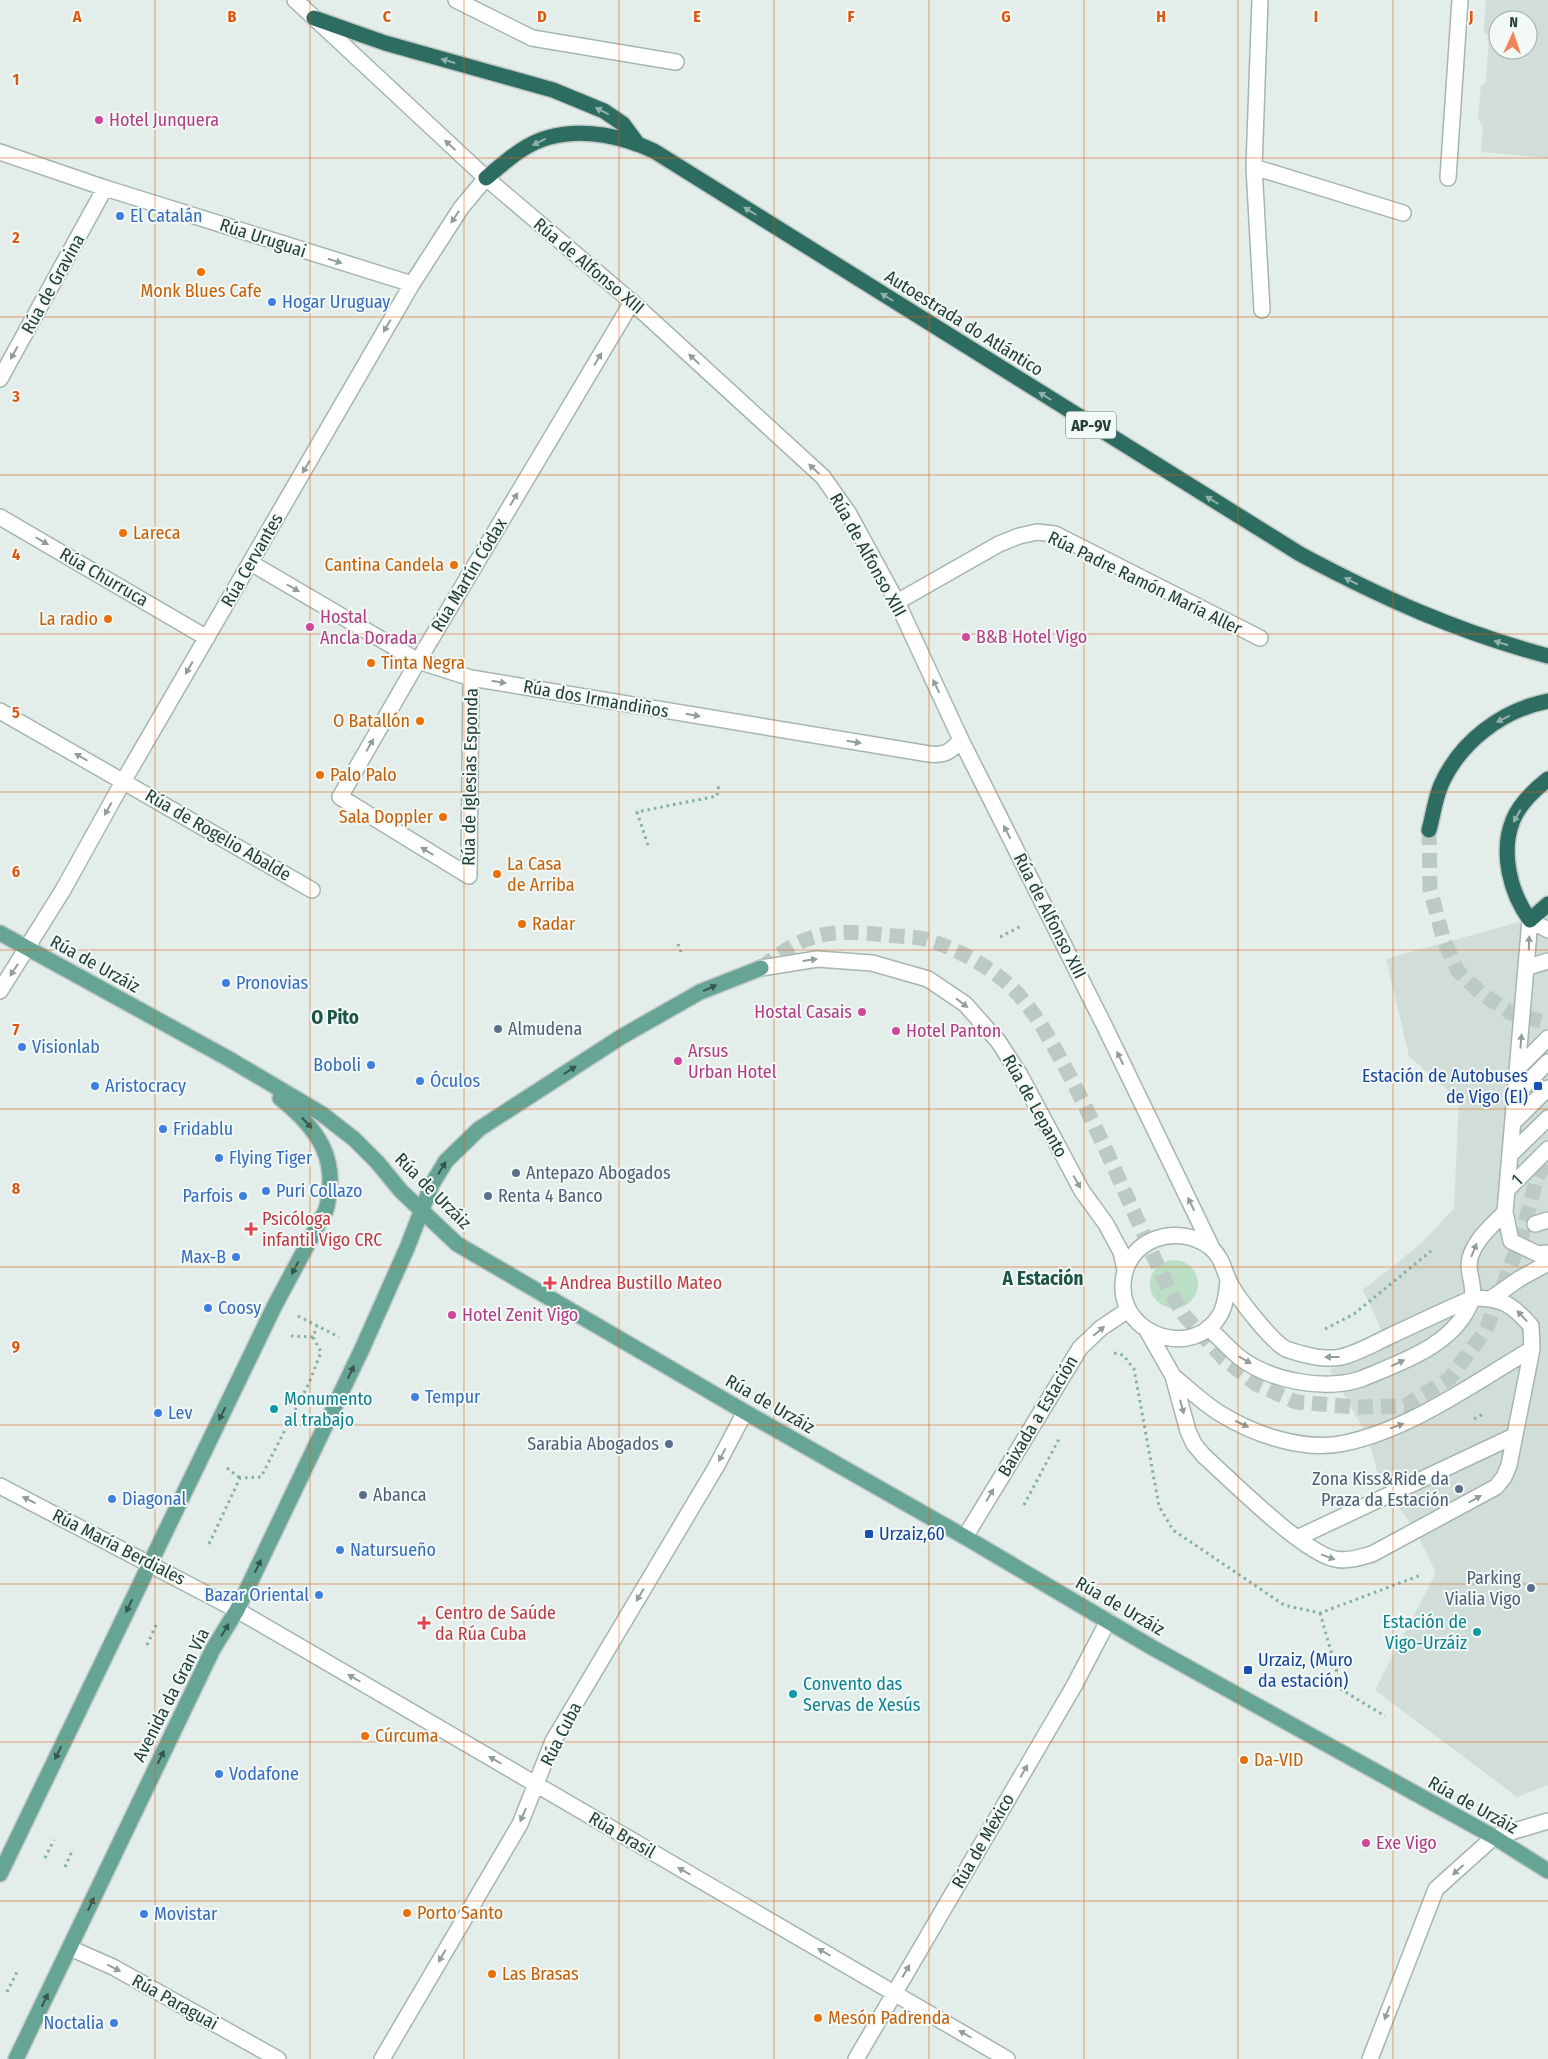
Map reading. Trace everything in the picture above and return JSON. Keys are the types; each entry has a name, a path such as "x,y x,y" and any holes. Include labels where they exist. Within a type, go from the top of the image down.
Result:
{"highway":[{"path":"314,18 385,43 553,90 604,111 623,124 637,143"},
{"name":"Autoestrada do Atlántico","path":"486,178 514,155 549,137 584,133 612,136 637,143 654,151 1254,526 1315,562 1400,605 1502,644 1548,656"},
{"path":"1429,830 1440,786 1463,748 1493,724 1532,704 1548,701"},
{"path":"1548,779 1530,794 1513,820 1507,850 1511,881 1519,906 1530,920 1548,904"}],"main road":[{"name":"Rúa de Urzáiz","path":"0,933 229,1059 322,1114 354,1139 422,1212 457,1244 1108,1621 1494,1837 1548,1871"},
{"name":"Avenida da Gran Vía","path":"16,2059 213,1649 237,1610 362,1349 422,1212 432,1184 446,1161 475,1132 676,1004 724,981 761,968"},
{"path":"0,1874 275,1305 326,1210 330,1196 330,1173 327,1157 314,1130 282,1099 229,1059"}],"street":[{"name":"Rúa de Alfonso XIII","path":"295,0 486,178 632,302 823,477 849,514 897,602 961,740 1104,1025 1212,1248"},
{"path":"456,0 532,38 676,62"},
{"path":"1260,0 1254,167 1262,310"},
{"path":"1448,178 1460,0"},
{"name":"Rúa Uruguai","path":"0,152 105,188 412,284"},
{"path":"1254,167 1403,213"},
{"name":"Rúa Cervantes","path":"0,991 28,948 412,284 461,208 486,178"},
{"name":"Rúa de Gravina","path":"0,379 105,188"},
{"name":"Rúa Martín Códax","path":"469,876 340,797 418,661 632,302"},
{"name":"Rúa Churruca","path":"0,517 207,638"},
{"name":"Rúa Padre Ramón María Aller","path":"897,602 999,544 1019,536 1037,532 1055,534 1260,638"},
{"name":"Rúa dos Irmandiños","path":"251,563 418,661 471,678 929,754 940,755 950,752 961,740"},
{"name":"Rúa de Iglesias Esponda","path":"469,876 471,678"},
{"name":"Rúa de Rogelio Abalde","path":"0,711 124,780 312,890"},
{"path":"1548,930 1530,920 1528,967 1505,1212 1511,1241 1538,1254 1548,1253"},
{"name":"Rúa de Lepanto","path":"761,968 817,959 872,963 928,979 965,1004 998,1041 1020,1075 1082,1191 1106,1224 1121,1252 1125,1270"},
{"path":"1528,967 1548,961"},
{"path":"1518,1068 1548,1038"},
{"path":"1516,1094 1548,1062"},
{"path":"1513,1123 1548,1088"},
{"path":"1510,1156 1548,1118"},
{"name":"1","path":"1507,1190 1548,1149"},
{"path":"1208,1328 1240,1358 1280,1377 1317,1385 1350,1383 1433,1346 1454,1330 1473,1298 1469,1262 1479,1238 1505,1212"},
{"path":"1180,1234 1198,1238 1212,1248 1223,1263 1228,1280 1227,1298 1220,1314 1208,1328 1193,1336 1175,1339 1161,1337 1148,1332 1136,1322 1128,1310 1123,1297 1125,1270 1133,1254 1147,1242 1163,1235 1180,1234"},
{"path":"1492,1298 1519,1279 1548,1263"},
{"path":"1148,1332 1173,1376 1194,1444 1204,1456 1297,1538 1320,1554 1336,1560 1352,1559 1372,1554 1496,1487 1504,1476 1509,1464 1532,1349 1531,1326 1508,1303 1492,1298 1473,1298 1341,1357 1313,1357 1285,1348 1267,1333 1228,1280"},
{"name":"Baixada a Estación","path":"965,1537 1080,1348 1101,1328 1128,1310"},
{"path":"1173,1376 1222,1414 1274,1439 1306,1445 1344,1444 1405,1423 1532,1349"},
{"name":"Rúa Cuba","path":"382,2059 520,1824 553,1741 716,1466 745,1412"},
{"path":"1297,1538 1514,1436"},
{"name":"Rúa María Berdiales","path":"0,1486 150,1562 237,1610"},
{"name":"Rúa Brasil","path":"237,1610 1007,2059"},
{"name":"Rúa de México","path":"856,2059 1069,1694 1108,1621"},
{"path":"1370,2059 1436,1889 1494,1837 1548,1821"},
{"name":"Rúa Paraguai","path":"70,1948 112,1967 278,2059"}],"path":[{"path":"648,845 637,812 717,796 719,784"},
{"path":"1000,937 1022,924"},
{"path":"678,944 681,952"},
{"path":"1323,1330 1354,1314 1431,1251"},
{"path":"275,1305 362,1349"},
{"path":"209,1544 240,1478 261,1477 310,1383 321,1352 313,1337 318,1326"},
{"path":"1109,1352 1124,1355 1134,1369 1159,1506 1173,1530 1284,1606 1320,1613 1420,1574"},
{"path":"1024,1505 1064,1430"},
{"path":"1320,1613 1342,1690 1385,1716"},
{"path":"147,1645 158,1623"},
{"path":"45,1858 54,1840"},
{"path":"65,1867 73,1849"},
{"path":"7,1992 17,1972"}],"shaded area":[{"path":"1486,0 1548,0 1548,158 1481,152 1483,127 1478,119 1481,86 1486,82 1488,52 1488,60 1538,60 1538,10 1488,10 1488,36 1484,32"},
{"path":"1548,914 1548,1785 1517,1797 1375,1690 1436,1573 1416,1531 1380,1482 1368,1437 1330,1370 1385,1338 1363,1290 1423,1242 1454,1208 1459,1100 1409,1056 1386,959"}],"green space":[{"path":"1169,1260 1179,1260 1191,1267 1198,1279 1198,1289 1191,1301 1179,1308 1169,1308 1161,1304 1154,1297 1150,1289 1150,1279 1154,1271 1161,1264"}],"tunnel":[{"path":"1429,830 1430,889 1444,941 1458,971 1481,993 1511,1013 1548,1023"},
{"path":"761,968 792,946 806,940 820,935 850,932 918,938 938,943 976,961 1002,979 1030,1008 1065,1067 1106,1150 1169,1290 1184,1315 1224,1359 1256,1384 1296,1402 1356,1407 1405,1406 1449,1379 1486,1330 1522,1235 1536,1181 1548,1156"}],"place":[{"name":"Hotel Junquera","path":"99,120"},
{"name":"El Catalán","path":"120,216"},
{"name":"Monk Blues Cafe","path":"201,272"},
{"name":"Hogar Uruguay","path":"272,302"},
{"name":"Lareca","path":"123,533"},
{"name":"Cantina Candela","path":"454,565"},
{"name":"La radio","path":"108,619"},
{"name":"Hostal Ancla Dorada","path":"310,627"},
{"name":"B&B Hotel Vigo","path":"966,637"},
{"name":"Tinta Negra","path":"371,663"},
{"name":"O Batallón","path":"420,721"},
{"name":"Palo Palo","path":"320,775"},
{"name":"Sala Doppler","path":"443,817"},
{"name":"La Casa de Arriba","path":"497,874"},
{"name":"Radar","path":"522,924"},
{"name":"Pronovias","path":"226,983"},
{"name":"Hostal Casais","path":"862,1012"},
{"name":"Almudena","path":"498,1029"},
{"name":"Hotel Panton","path":"896,1031"},
{"name":"Visionlab","path":"22,1047"},
{"name":"Arsus Urban Hotel","path":"678,1061"},
{"name":"Boboli","path":"371,1065"},
{"name":"Óculos","path":"420,1081"},
{"name":"Aristocracy","path":"95,1086"},
{"name":"Estación de Autobuses de Vigo (EI)","path":"1538,1086"},
{"name":"Fridablu","path":"163,1129"},
{"name":"Flying Tiger","path":"219,1158"},
{"name":"Antepazo Abogados","path":"516,1173"},
{"name":"Puri Collazo","path":"266,1191"},
{"name":"Parfois","path":"243,1196"},
{"name":"Renta 4 Banco","path":"488,1196"},
{"name":"Psicóloga infantil Vigo CRC","path":"251,1229"},
{"name":"Max-B","path":"236,1257"},
{"name":"Andrea Bustillo Mateo","path":"550,1283"},
{"name":"Coosy","path":"208,1308"},
{"name":"Hotel Zenit Vigo","path":"452,1315"},
{"name":"Tempur","path":"415,1397"},
{"name":"Monumento al trabajo","path":"274,1409"},
{"name":"Lev","path":"158,1413"},
{"name":"Sarabia Abogados","path":"669,1444"},
{"name":"Zona Kiss&Ride da Praza da Estación","path":"1459,1489"},
{"name":"Abanca","path":"363,1495"},
{"name":"Diagonal","path":"112,1499"},
{"name":"Urzaiz,60","path":"869,1534"},
{"name":"Natursueño","path":"340,1550"},
{"name":"Parking Vialia Vigo","path":"1531,1588"},
{"name":"Bazar Oriental","path":"319,1595"},
{"name":"Centro de Saúde da Rúa Cuba","path":"424,1623"},
{"name":"Estación de Vigo-Urzáiz","path":"1477,1632"},
{"name":"Urzaiz, (Muro da estación)","path":"1248,1670"},
{"name":"Convento das Servas de Xesús","path":"793,1694"},
{"name":"Cúrcuma","path":"365,1736"},
{"name":"Da-VID","path":"1244,1760"},
{"name":"Vodafone","path":"219,1774"},
{"name":"Exe Vigo","path":"1366,1843"},
{"name":"Porto Santo","path":"407,1913"},
{"name":"Movistar","path":"144,1914"},
{"name":"Las Brasas","path":"492,1974"},
{"name":"Mesón Padrenda","path":"818,2018"},
{"name":"Noctalia","path":"114,2023"}],"district":[{"name":"O Pito","path":"335,1017"},
{"name":"A Estación","path":"1043,1278"}]}
